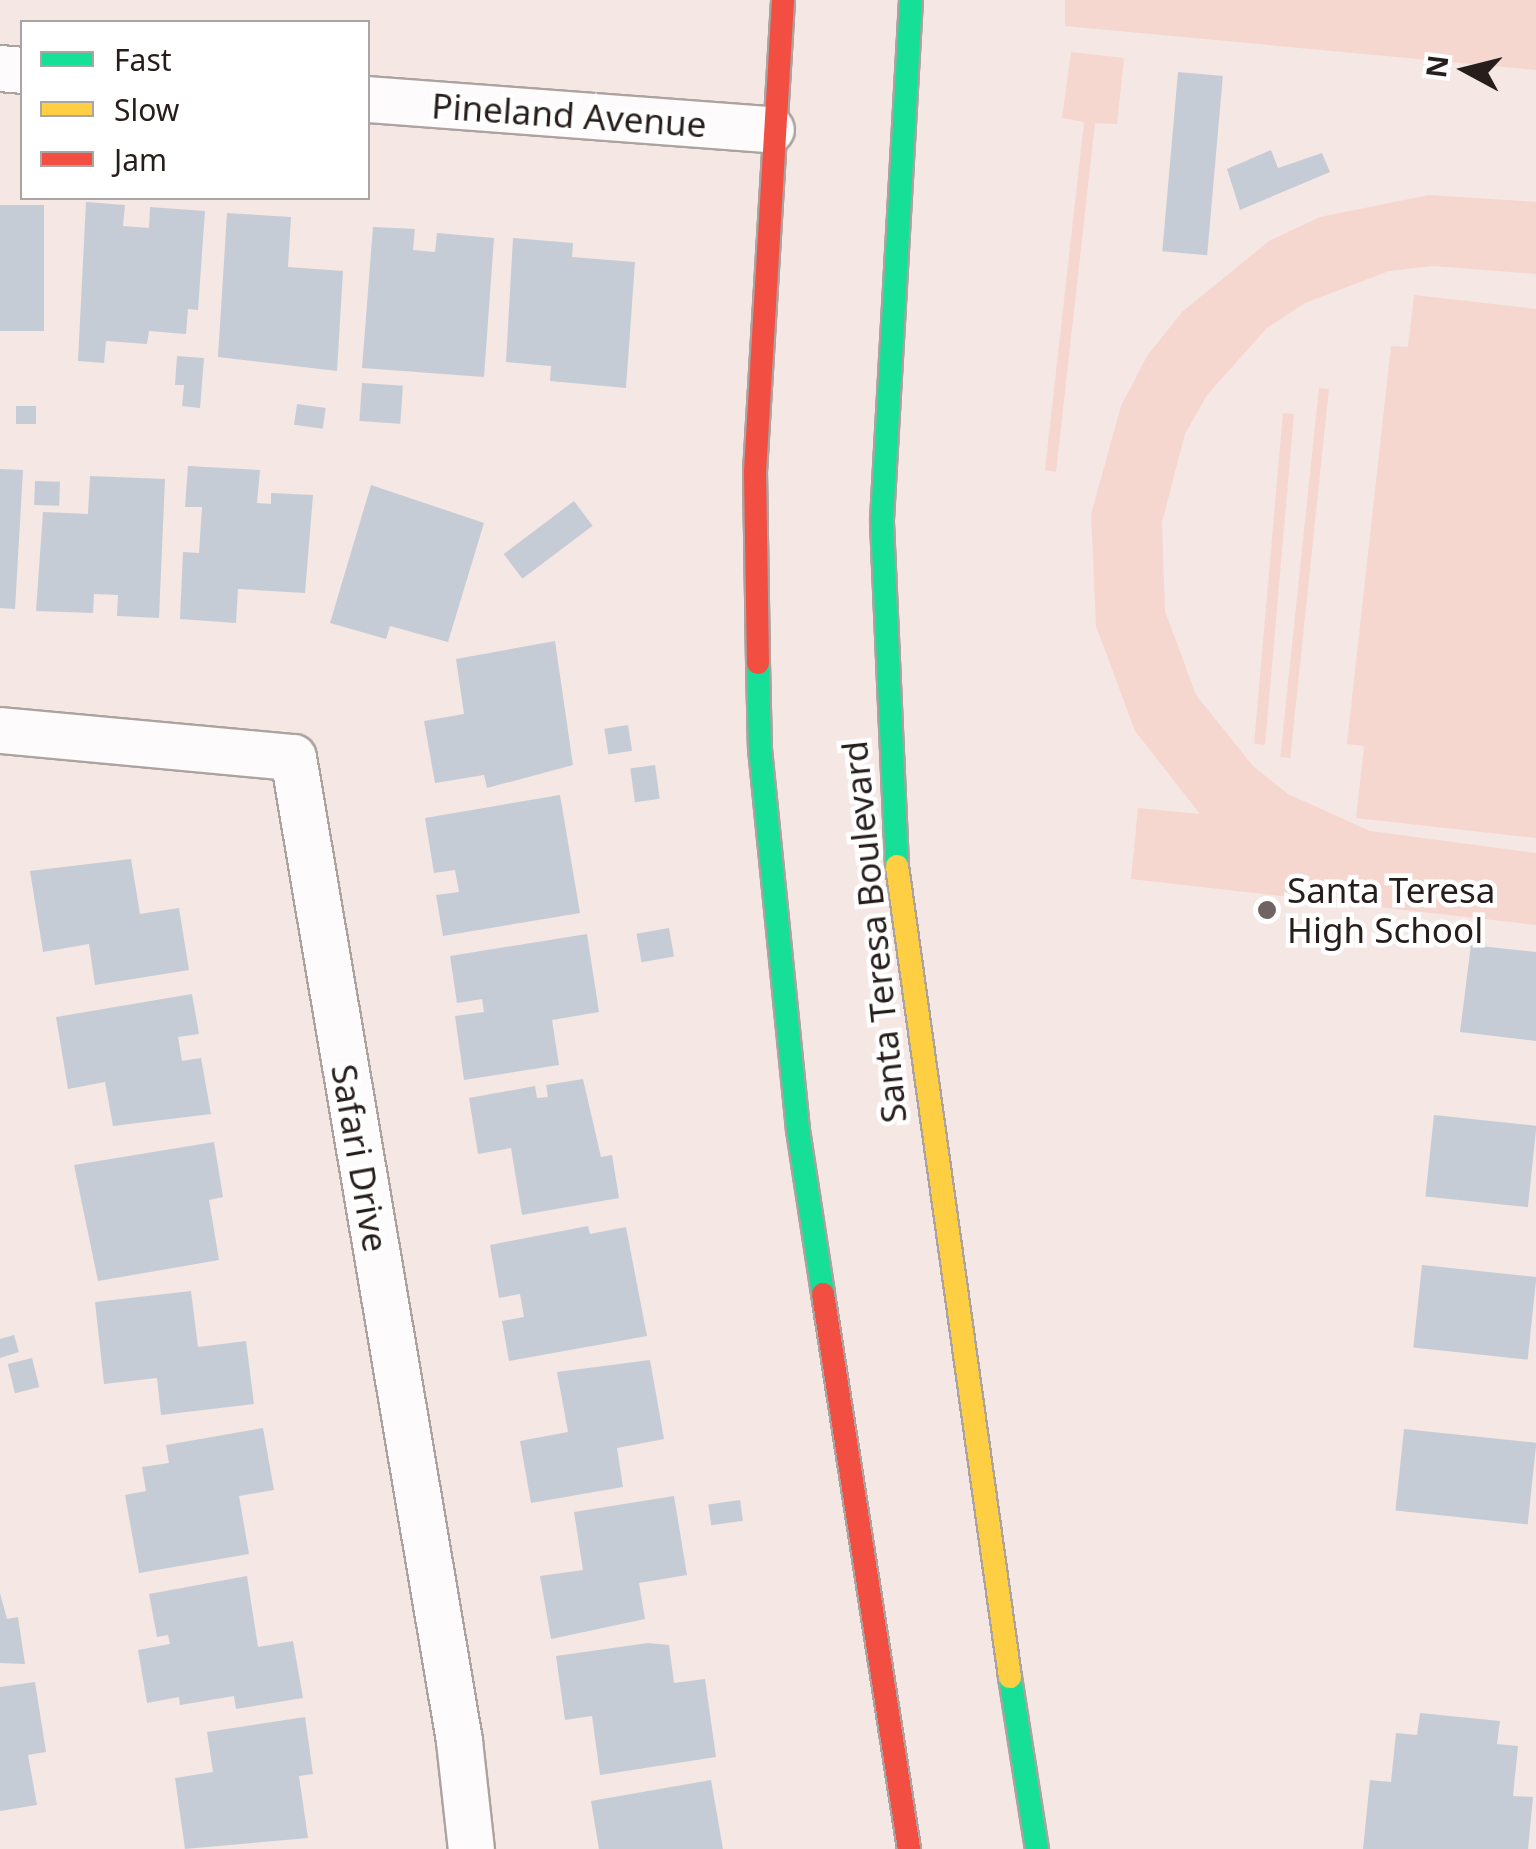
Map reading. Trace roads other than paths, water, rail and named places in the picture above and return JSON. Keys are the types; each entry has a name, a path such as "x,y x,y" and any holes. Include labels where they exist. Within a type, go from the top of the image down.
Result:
{"main road":[{"path":"783,0 771,129 754,608 773,915 798,1130 909,1849"},
{"name":"Santa Teresa Boulevard","path":"911,0 882,520 898,883 980,1489 1038,1849"}],"street":[{"name":"Pineland Avenue","path":"370,99 771,129"},
{"name":"Safari Drive","path":"0,730 293,758 458,1741 470,1849"}],"place":[{"name":"Santa Teresa High School","path":"1267,910"}]}
